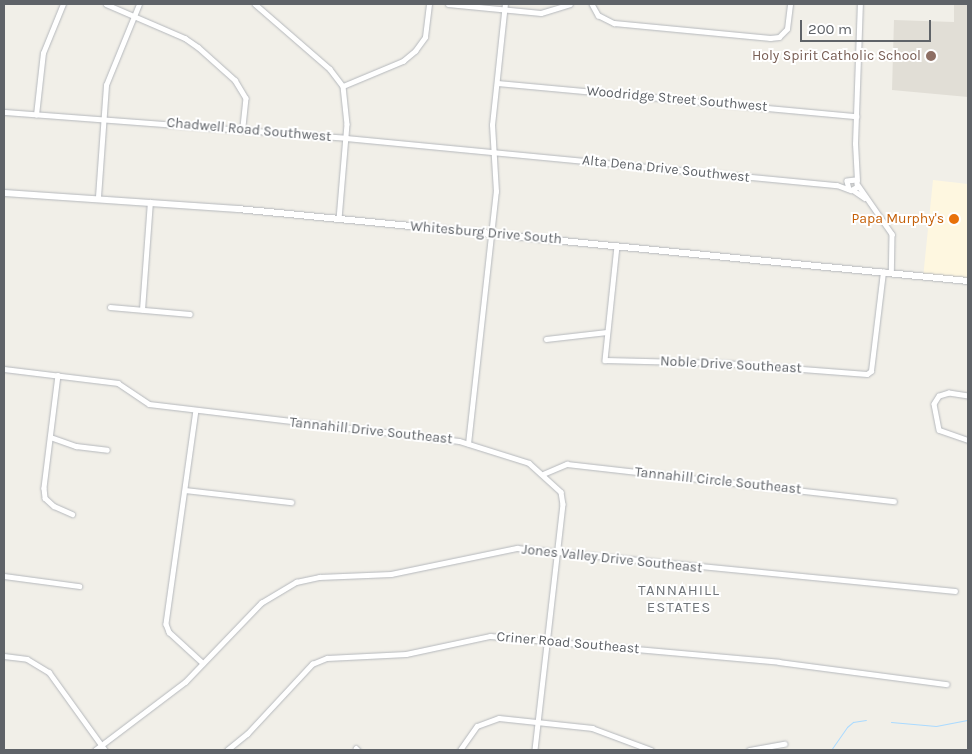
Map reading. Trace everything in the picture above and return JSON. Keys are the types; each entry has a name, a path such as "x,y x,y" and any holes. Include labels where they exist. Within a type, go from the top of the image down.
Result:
{"main road":[{"name":"Whitesburg Drive South","path":"4,193 98,197 968,281"}],"street":[{"path":"36,115 43,53 63,4"},
{"path":"106,4 185,38 235,80 246,98 243,129"},
{"path":"98,197 102,119 106,85 139,4"},
{"path":"255,4 330,69 343,86 347,102 346,138 339,219"},
{"path":"343,86 403,61 415,51 425,37 429,4"},
{"path":"448,4 504,11 541,13 570,4"},
{"path":"468,444 492,234 497,173 492,125 505,4"},
{"path":"592,4 598,16 614,23 770,38 779,37 787,29 790,4"},
{"path":"860,4 855,168 857,183 865,198 892,234 891,273"},
{"name":"Woodridge Street Southwest","path":"497,83 856,116"},
{"name":"Chadwell Road Southwest","path":"4,112 243,129 494,152"},
{"name":"Alta Dena Drive Southwest","path":"494,152 837,185 865,198"},
{"path":"851,190 849,180 855,168"},
{"path":"849,180 857,183"},
{"name":"Alta Dena Drive Southwest","path":"837,185 849,180"},
{"path":"851,190 857,183"},
{"path":"142,310 150,202"},
{"name":"Noble Drive Southeast","path":"617,246 605,360 724,363 867,374 871,371 883,272"},
{"path":"110,307 190,314"},
{"path":"546,339 608,332"},
{"name":"Tannahill Drive Southeast","path":"4,369 118,383 149,404 459,440 529,463 561,492 558,553 535,750"},
{"path":"58,375 45,498 72,514"},
{"path":"968,396 949,393 939,396 934,404 939,430 968,440"},
{"path":"196,410 166,624 170,632 203,663"},
{"path":"50,437 76,446 107,450"},
{"name":"Tannahill Circle Southeast","path":"543,474 567,464 894,501"},
{"path":"185,490 291,502"},
{"name":"Jones Valley Drive Southeast","path":"95,750 103,748 185,682 261,603 296,582 319,577 391,574 517,548 955,591"},
{"path":"4,576 79,586"},
{"name":"Criner Road Southeast","path":"226,750 246,734 312,664 327,658 406,654 490,636 549,639 779,662 947,684"},
{"path":"4,656 27,659 49,672 103,748"},
{"path":"460,750 472,730 482,722 499,718 592,728 650,750"},
{"path":"749,750 784,744"}],"shaded area":[{"name":"Holy Spirit Catholic School","path":"954,4 968,4 968,97 892,90 894,20 954,22"},
{"path":"933,180 968,184 968,284 923,278"}],"waterway":[{"path":"831,750 847,727 853,722 866,720"},
{"path":"891,722 936,726 968,720"}],"place":[{"name":"Holy Spirit Catholic School","path":"931,56"},
{"name":"Papa Murphy's","path":"954,219"}],"district":[{"name":"TANNAHILL ESTATES","path":"679,598"}]}
